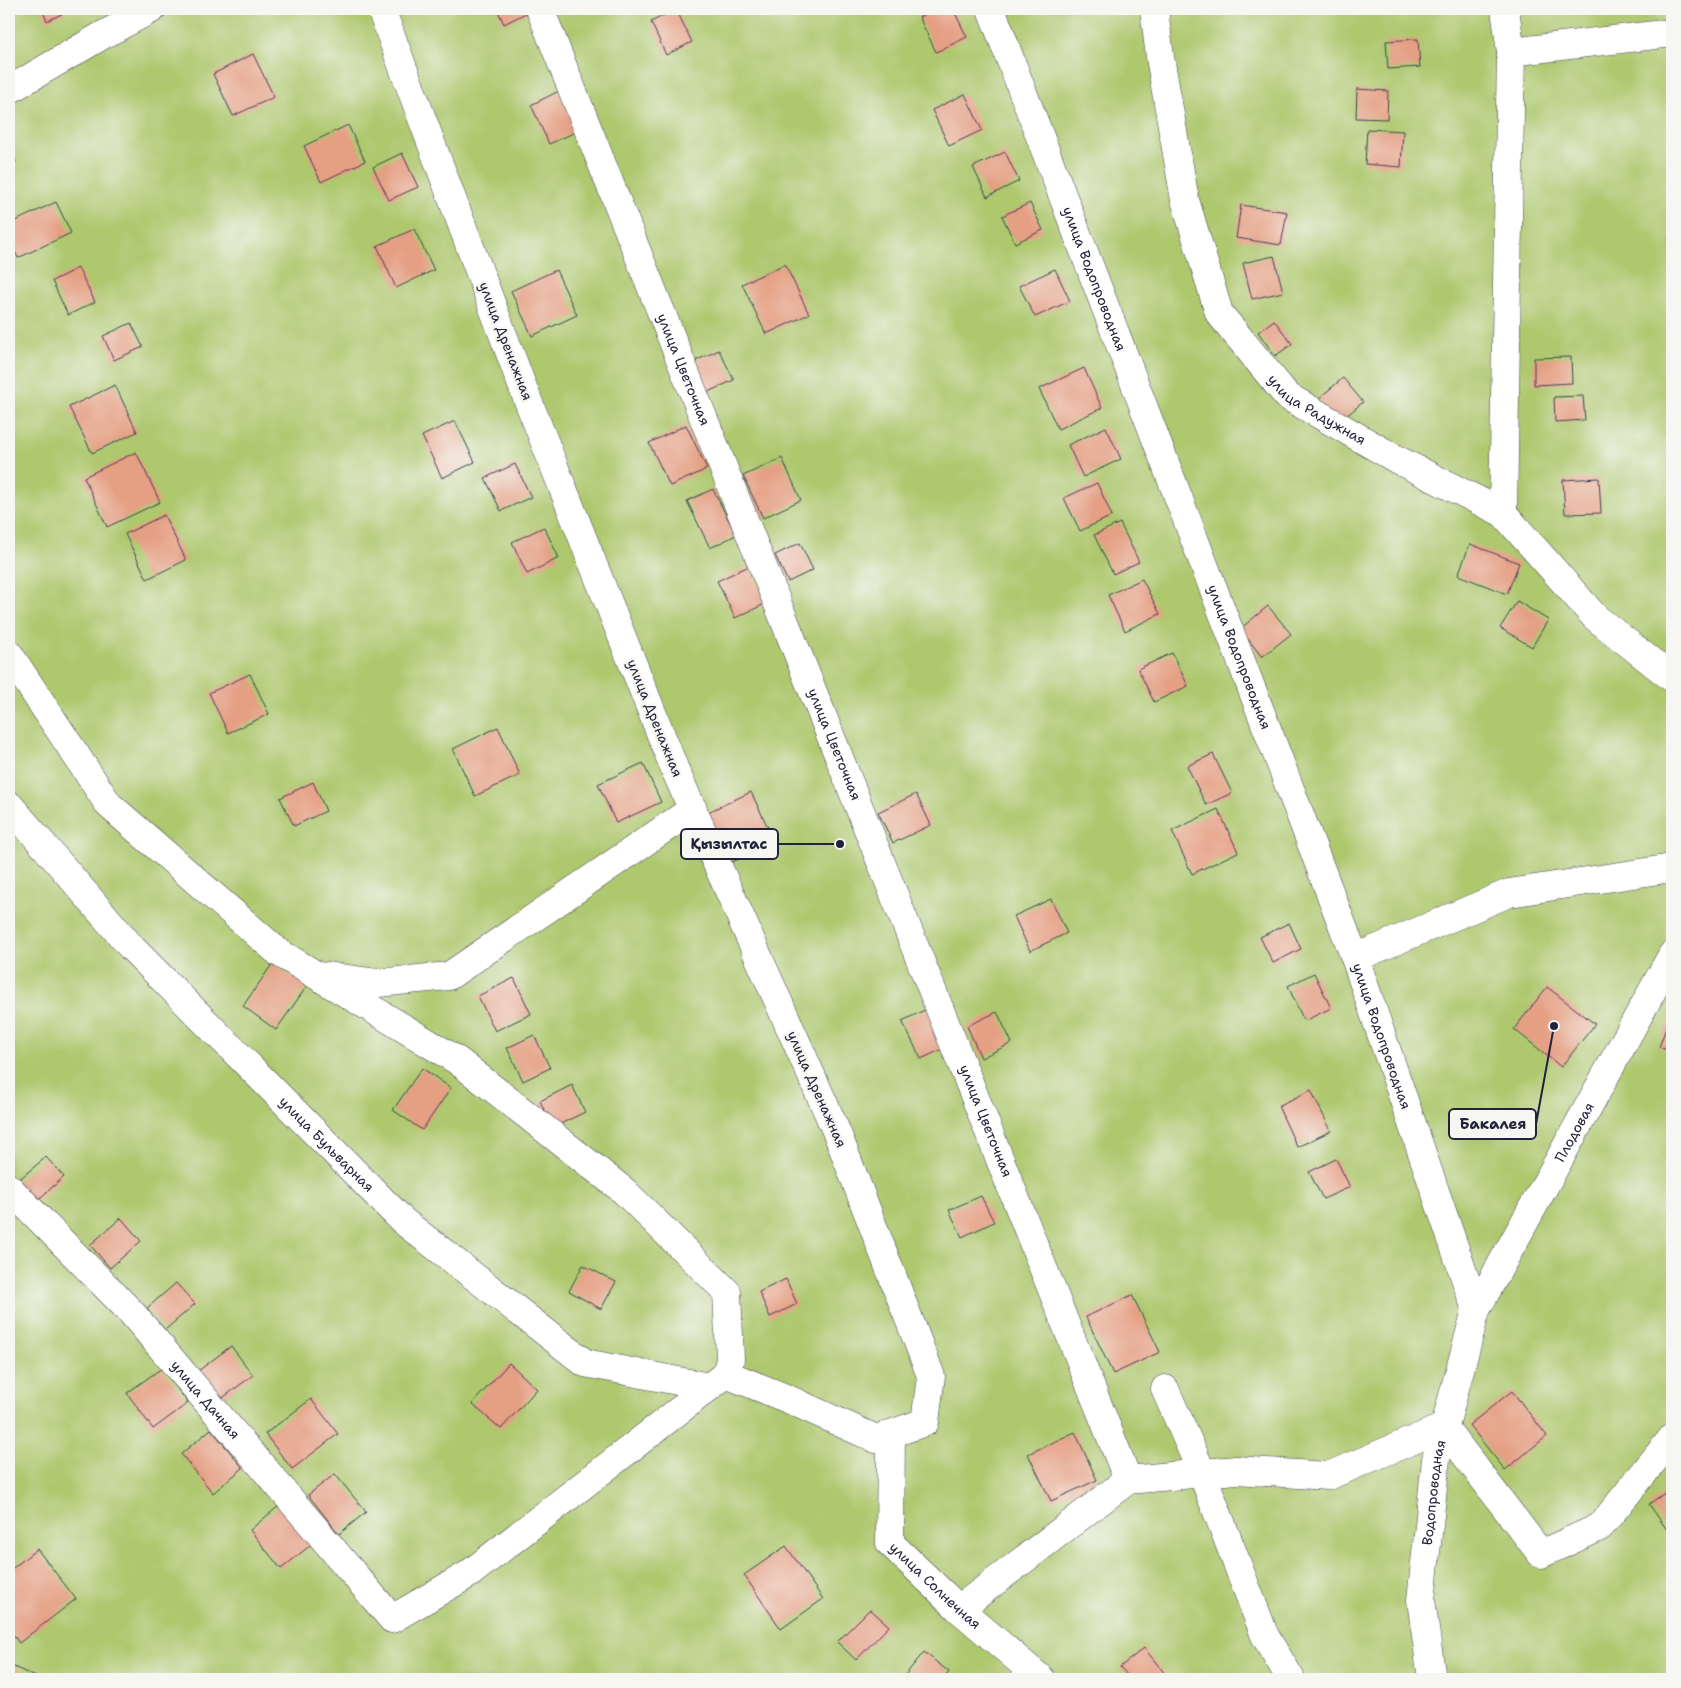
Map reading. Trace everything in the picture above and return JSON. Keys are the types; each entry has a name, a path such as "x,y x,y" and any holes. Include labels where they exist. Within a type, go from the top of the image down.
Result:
{"street":[{"path":"9,90 103,35 152,9"},
{"name":"улица Дренажная","path":"381,9 523,388 675,770 838,1133 931,1376 925,1422"},
{"name":"улица Цветочная","path":"540,9 642,269 1000,1151 1128,1480"},
{"name":"улица Водопроводная","path":"991,9 1355,958 1476,1310"},
{"name":"улица Радужная","path":"1154,9 1160,57 1185,200 1219,313 1287,396 1396,459 1503,513 1595,617 1672,678"},
{"path":"1503,513 1511,52 1505,9"},
{"path":"1511,52 1672,33"},
{"path":"9,654 109,805 278,952 458,1061 624,1191 727,1292 730,1359 718,1381"},
{"name":"улица Бульварная","path":"9,804 132,948 403,1221 585,1363 718,1381 788,1399 876,1439 925,1422"},
{"path":"317,975 378,983 449,976 693,809"},
{"path":"1355,958 1509,893 1672,868"},
{"name":"Плодовая","path":"1476,1310 1672,955"},
{"name":"улица Дачная","path":"9,1188 131,1312 392,1619 469,1574 718,1381"},
{"name":"Водопроводная","path":"1432,1679 1421,1600 1436,1459 1476,1310"},
{"path":"1165,1390 1202,1473 1265,1636 1291,1679"},
{"path":"959,1610 1128,1480 1236,1470 1328,1476 1444,1427 1541,1554 1600,1528 1672,1438"},
{"name":"улица Солнечная","path":"891,1434 890,1543 959,1610 1041,1679"}],"green space":[{"path":"9,9 1672,9 1672,1679 9,1679"}],"building":[{"path":"42,9 72,9 47,21"},
{"path":"497,9 527,9 528,12 504,24"},
{"path":"676,9 692,42 666,55 651,22"},
{"path":"936,9 953,9 967,37 936,52 919,17"},
{"path":"1418,39 1420,67 1388,69 1386,41"},
{"path":"253,54 274,97 233,116 213,74"},
{"path":"1357,89 1388,91 1387,119 1356,118"},
{"path":"559,91 578,131 549,144 531,105"},
{"path":"965,94 982,130 949,146 932,110"},
{"path":"348,125 365,161 321,182 304,146"},
{"path":"1367,129 1403,131 1401,167 1365,164"},
{"path":"9,146 16,162 9,165"},
{"path":"1005,152 1019,181 987,197 973,167"},
{"path":"402,153 418,187 389,200 373,167"},
{"path":"56,202 71,233 18,258 9,239 9,224"},
{"path":"1030,203 1043,230 1015,243 1002,216"},
{"path":"1241,205 1287,212 1281,245 1236,238"},
{"path":"414,229 434,270 396,288 377,246"},
{"path":"1274,256 1283,292 1252,299 1243,263"},
{"path":"785,264 809,314 766,334 742,284"},
{"path":"78,268 95,302 68,315 52,281"},
{"path":"1055,269 1070,301 1035,317 1019,286"},
{"path":"556,270 577,315 532,336 511,291"},
{"path":"1274,320 1292,344 1275,356 1258,332"},
{"path":"131,323 143,347 114,360 103,336"},
{"path":"719,350 734,380 708,392 693,362"},
{"path":"1571,357 1572,383 1534,385 1534,358"},
{"path":"1084,368 1102,408 1058,429 1039,389"},
{"path":"1343,378 1363,402 1338,423 1318,399"},
{"path":"115,385 137,432 92,453 69,407"},
{"path":"1583,396 1585,420 1555,422 1554,397"},
{"path":"455,421 475,462 442,478 422,436"},
{"path":"686,425 707,469 670,486 649,443"},
{"path":"1106,427 1121,459 1083,477 1068,445"},
{"path":"136,452 160,502 107,527 84,477"},
{"path":"782,458 801,500 763,518 743,476"},
{"path":"515,464 531,497 501,511 485,478"},
{"path":"1599,478 1601,513 1565,514 1563,480"},
{"path":"1097,483 1112,516 1080,531 1064,498"},
{"path":"713,489 736,535 710,548 687,501"},
{"path":"164,515 186,560 147,579 125,534"},
{"path":"1120,523 1139,562 1113,574 1094,535"},
{"path":"544,527 559,558 527,574 512,542"},
{"path":"800,543 813,570 788,582 775,555"},
{"path":"1470,544 1519,563 1507,594 1458,575"},
{"path":"749,566 767,603 735,618 717,581"},
{"path":"1142,579 1160,614 1125,631 1108,595"},
{"path":"1517,601 1548,620 1532,647 1500,628"},
{"path":"1268,606 1291,634 1262,657 1240,629"},
{"path":"1172,653 1188,686 1154,702 1138,669"},
{"path":"250,674 269,714 228,733 209,693"},
{"path":"498,727 520,775 475,796 453,749"},
{"path":"1213,754 1232,793 1206,805 1187,766"},
{"path":"643,763 661,802 616,823 598,784"},
{"path":"313,782 326,811 294,826 280,798"},
{"path":"751,792 775,842 728,864 704,814"},
{"path":"916,794 931,825 893,843 878,812"},
{"path":"1218,809 1238,852 1192,874 1172,831"},
{"path":"1051,899 1067,933 1030,951 1014,916"},
{"path":"1289,923 1301,949 1273,963 1260,937"},
{"path":"273,963 307,986 276,1030 243,1006"},
{"path":"1314,973 1331,1008 1304,1021 1288,986"},
{"path":"514,978 531,1014 495,1031 478,996"},
{"path":"1547,987 1595,1024 1561,1067 1514,1029"},
{"path":"931,1007 949,1046 921,1059 902,1021"},
{"path":"997,1012 1012,1043 981,1058 967,1026"},
{"path":"1669,1020 1672,1022 1672,1052 1659,1047"},
{"path":"534,1035 550,1068 523,1081 507,1048"},
{"path":"422,1068 451,1088 422,1130 393,1110"},
{"path":"572,1085 585,1112 552,1128 540,1101"},
{"path":"1311,1090 1331,1131 1297,1147 1278,1106"},
{"path":"46,1157 64,1177 34,1203 16,1182"},
{"path":"1336,1159 1350,1187 1323,1199 1309,1172"},
{"path":"981,1196 994,1222 962,1237 949,1210"},
{"path":"121,1218 141,1241 110,1268 90,1245"},
{"path":"583,1265 616,1282 601,1309 569,1291"},
{"path":"786,1279 797,1304 770,1317 759,1292"},
{"path":"176,1283 195,1304 165,1330 146,1309"},
{"path":"1132,1295 1160,1352 1113,1374 1086,1317"},
{"path":"231,1346 253,1375 220,1400 198,1371"},
{"path":"509,1363 537,1389 501,1429 472,1404"},
{"path":"162,1368 188,1403 153,1429 127,1393"},
{"path":"1512,1391 1547,1436 1505,1470 1469,1425"},
{"path":"311,1399 338,1434 292,1469 265,1434"},
{"path":"211,1429 243,1468 213,1493 181,1454"},
{"path":"1075,1432 1097,1480 1051,1501 1028,1454"},
{"path":"335,1474 366,1512 339,1534 308,1495"},
{"path":"1672,1488 1672,1537 1649,1504"},
{"path":"280,1505 312,1544 281,1569 250,1530"},
{"path":"786,1546 823,1599 781,1629 744,1575"},
{"path":"37,1549 76,1599 19,1643 9,1629 9,1571"},
{"path":"870,1609 889,1626 856,1660 837,1642"},
{"path":"1144,1648 1166,1675 1162,1679 1131,1679 1120,1667"},
{"path":"924,1652 949,1672 944,1679 902,1679"},
{"path":"12,1666 40,1679 9,1679 9,1672"}],"place":[{"name":"Қызылтас","path":"840,844"},
{"name":"Бакалея","path":"1554,1026"}]}
